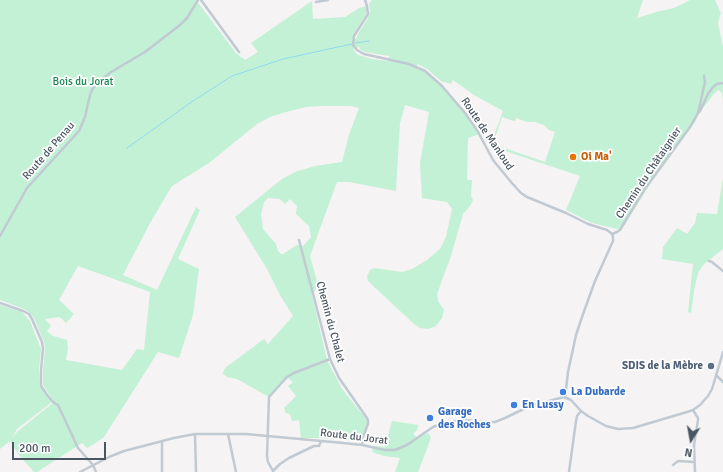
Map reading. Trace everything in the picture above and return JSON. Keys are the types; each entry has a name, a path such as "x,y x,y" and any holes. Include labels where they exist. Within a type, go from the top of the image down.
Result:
{"street":[{"name":"Route de Penau","path":"0,236 28,188 79,132 85,117 90,95 96,84 111,72 145,52 180,26 187,18 198,0"},
{"path":"201,0 238,52"},
{"path":"316,2 328,0"},
{"name":"Route de Manloud","path":"365,0 368,14 357,31 353,41 353,45 356,49 364,54 409,64 425,71 436,80 465,113 477,130 493,160 521,193 588,224 607,230 612,234"},
{"name":"Chemin du Châtaignier","path":"698,113 705,82 704,76"},
{"name":"Chemin du Châtaignier","path":"612,234 620,230 644,190 690,127 713,87 717,84 723,83"},
{"path":"612,234 613,241 595,281 576,335 568,372 565,398 573,402 581,411 606,426 621,429 643,426 693,410 700,405 712,389 723,352"},
{"name":"Chemin du Chalet","path":"299,240 330,359 339,378 367,418 368,424 363,437 362,445"},
{"path":"708,261 712,262 723,271"},
{"path":"0,302 23,311 32,319 42,342 41,386 53,402 58,405 78,448 94,465 96,472"},
{"path":"321,441 319,446 314,446 289,458 272,472 267,460 268,400 270,394 287,377 330,359"},
{"path":"716,375 723,382"},
{"name":"Route du Jorat","path":"80,472 124,451 195,434 268,436 362,445 385,450 395,450 407,445 433,427 441,424 456,420 495,422 530,406 565,398"},
{"path":"693,410 698,418 694,445 695,472"},
{"path":"569,472 576,421 577,416 581,411"},
{"path":"195,434 196,472"},
{"path":"228,434 236,472"},
{"path":"162,441 162,472"},
{"path":"673,465 678,461 694,462"}],"green space":[{"name":"Bois du Jorat","path":"0,0 196,0 236,53 245,60 258,52 251,43 312,1 313,19 345,17 359,8 366,6 367,11 353,36 353,40 356,39 368,18 370,11 369,4 372,0 643,0 637,18 674,8 690,0 715,0 721,13 718,23 723,47 723,100 722,93 718,90 698,115 696,121 651,183 621,230 592,223 566,210 580,176 490,146 503,111 474,95 453,80 451,84 441,81 427,69 417,64 417,67 425,71 454,100 479,134 468,138 467,180 472,180 471,196 473,200 463,214 451,256 437,294 438,301 444,310 442,318 436,326 428,329 420,328 368,281 367,276 370,270 374,268 402,272 412,269 427,260 440,249 446,237 452,209 447,202 422,198 420,163 429,112 405,105 400,123 396,191 349,182 337,182 310,256 318,285 312,295 327,360 342,389 367,421 360,441 301,438 299,420 292,421 290,414 286,413 284,408 296,396 288,386 293,382 287,377 269,397 237,379 227,377 223,374 225,368 264,339 268,344 293,316 280,295 267,269 235,217 282,179 295,172 315,166 342,162 349,135 359,108 350,106 306,107 270,117 257,124 209,163 172,186 150,223 123,275 157,290 196,207 200,210 178,259 199,269 193,315 179,358 158,352 104,437 87,448 82,443 37,472 34,472 19,455 10,441 0,449 0,305 22,312 30,321 41,349 39,369 40,387 52,402 17,429 12,438 18,431 54,402 43,385 44,342 34,318 30,313 24,309 0,300","holes":["359,47 365,52 389,56 388,61 358,55 353,49","502,117 514,121 516,118 527,122 535,122 544,125 549,130 555,132 545,162 493,144","268,198 280,199 285,204 290,199 297,206 296,214 309,226 311,237 303,246 297,245 283,254 278,251 276,244 263,229 261,214 264,202","78,266 150,292 144,350 137,349 122,370 66,360 68,349 67,340 53,336 47,331 51,326 45,319 60,317 66,323 74,314 59,300"]},
{"path":"723,178 723,249 703,265 698,273 691,313 688,312 693,264 662,259 663,247 677,228 687,234 695,223 697,213 717,214"},
{"path":"392,421 418,425 417,430 413,434 418,438 428,433 431,437 418,472 395,472 400,458 384,456 372,452 373,446 385,447"}],"waterway":[{"path":"355,43 369,41"},
{"path":"127,148 193,101 232,76 283,59 352,44"}],"place":[{"name":"Oi Ma'","path":"573,157"},
{"name":"SDIS de la Mèbre","path":"711,366"},
{"name":"La Dubarde","path":"563,392"},
{"name":"En Lussy","path":"514,405"},
{"name":"Garage des Roches","path":"430,418"}]}
